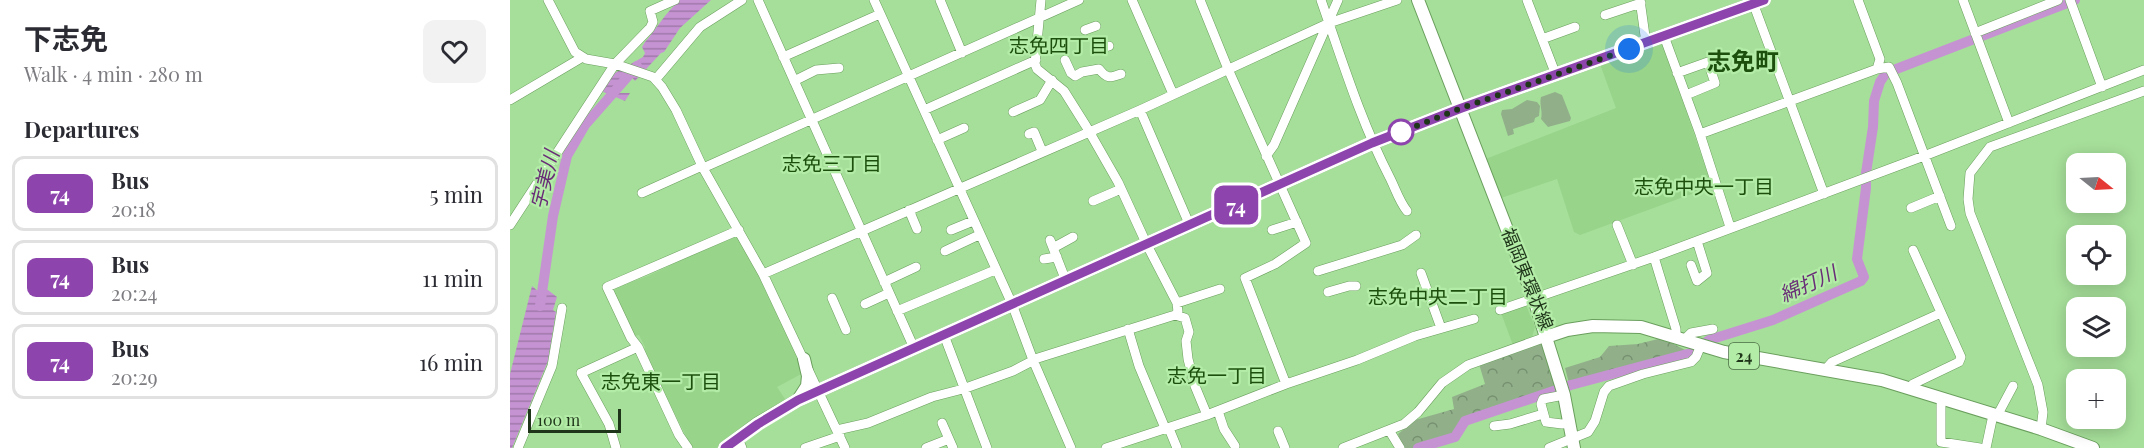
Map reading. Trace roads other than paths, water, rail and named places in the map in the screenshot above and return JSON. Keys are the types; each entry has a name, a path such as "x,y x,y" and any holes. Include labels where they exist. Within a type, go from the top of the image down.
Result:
{"main road":[{"name":"福岡東環状線","path":"1418,0 1459,109 1495,195 1546,337 1567,330 1616,325 1641,327 1724,352 1882,380 2041,429 2093,448"},
{"path":"725,448 740,443 798,400 1372,143 1757,1"},
{"path":"1546,337 1564,394 1574,443"},
{"path":"798,400 807,386 808,376 804,359"}],"street":[{"path":"548,0 575,52 581,58 617,64 655,78 676,110 703,167 763,274 845,448"},
{"path":"511,221 617,64 650,28 653,21 650,11 675,0"},
{"path":"655,78 700,27 742,0"},
{"path":"758,0 914,348"},
{"path":"874,0 994,270 1012,304 1071,448"},
{"path":"940,0 962,52"},
{"path":"1041,0 1035,60 1037,69 1064,91 1121,189 1178,303 1178,312 1175,315"},
{"path":"642,193 1079,0"},
{"path":"1132,0 1173,94"},
{"path":"1200,0 1228,69 1306,243 1275,264 1245,278 1286,384"},
{"path":"1321,0 1372,143 1394,185 1399,201 1407,211"},
{"path":"1266,156 1274,145 1338,0"},
{"path":"763,274 1140,110 1329,22 1397,0"},
{"path":"1527,0 1556,75"},
{"path":"1858,0 1880,59 1877,69"},
{"path":"1963,0 2009,123"},
{"path":"1975,33 2058,0"},
{"path":"2070,0 2102,87"},
{"path":"1605,15 1640,1 1646,43"},
{"path":"1757,1 1824,194"},
{"path":"783,57 880,14"},
{"path":"1086,30 1096,26"},
{"path":"1542,39 1575,27"},
{"path":"1664,36 1700,134 1730,227"},
{"path":"1095,50 1109,46"},
{"path":"510,100 581,58"},
{"path":"924,110 1035,60"},
{"path":"1065,60 1071,73 1075,76 1082,72 1100,69 1106,77 1110,78 1121,74"},
{"path":"1677,73 1708,62 1715,83 1686,95"},
{"path":"1700,134 1877,69 1889,67 1951,226"},
{"path":"794,81 816,70 839,68"},
{"path":"1500,310 1633,265 1730,227 1824,194 2144,70"},
{"path":"1013,112 1040,100 1052,80"},
{"path":"2041,429 2043,412 2038,385 1970,213 1968,199 1970,173 1990,147 2144,91"},
{"path":"1140,110 1190,226"},
{"path":"937,140 964,128"},
{"path":"1035,131 1042,151"},
{"path":"1093,201 1121,189"},
{"path":"1911,208 1940,196"},
{"path":"909,210 917,229"},
{"path":"951,230 973,221"},
{"path":"1272,230 1297,222"},
{"path":"1617,225 1633,265"},
{"path":"688,448 679,435 607,287 739,230"},
{"path":"945,251 979,235"},
{"path":"1318,271 1402,245 1416,235"},
{"path":"1044,259 1053,248 1073,237"},
{"path":"1691,265 1697,281 1707,273 1697,241"},
{"path":"1053,248 1066,280"},
{"path":"1910,388 1913,384 1960,360 1961,357 1913,250"},
{"path":"1654,257 1680,338 1691,333 1713,329"},
{"path":"884,282 916,267"},
{"path":"897,311 994,270"},
{"path":"1421,273 1441,328"},
{"path":"1328,292 1356,286"},
{"path":"1178,303 1220,289"},
{"path":"865,304 889,293"},
{"path":"832,298 846,330"},
{"path":"518,448 552,366 562,308"},
{"path":"1825,370 1832,362 1941,313"},
{"path":"805,448 932,397 963,389 1013,371 1033,360 1175,315 1185,318 1190,332 1186,341 1188,359 1195,386 1207,415"},
{"path":"1106,448 1207,415 1286,384 1357,360 1415,336 1474,319"},
{"path":"1128,329 1139,366 1165,428 1170,431 1177,448"},
{"path":"944,335 987,448"},
{"path":"1343,448 1404,424 1418,412 1442,383 1468,365 1546,337"},
{"path":"1549,448 1574,443 1588,432 1593,426 1600,400 1610,386 1643,374 1690,362 1696,357 1701,345"},
{"path":"616,448 609,424 580,373 638,347"},
{"path":"1986,448 1995,416 2013,386"},
{"path":"1564,394 1543,399 1540,404 1546,422 1570,423"},
{"path":"1943,398 1941,442 1980,448"},
{"path":"1218,411 1224,429 1234,446"},
{"path":"1494,426 1544,414"},
{"path":"926,448 951,443 942,423"},
{"path":"1389,430 1399,448"},
{"path":"1278,431 1285,448"}],"waterway":[{"name":"綿打川","path":"1418,448 1455,437 1465,421 1571,385 1691,353 1709,340 1773,320 1861,281 1864,277 1857,259 1874,101 1880,82 1886,73 2075,0"},
{"name":"宇美川","path":"540,306 553,216 567,156 585,125 637,66"}],"district":[{"name":"志免四丁目","path":"1059,46"},
{"name":"志免町","path":"1743,62"},
{"name":"志免三丁目","path":"832,164"},
{"name":"志免中央一丁目","path":"1704,187"},
{"name":"志免中央二丁目","path":"1438,297"},
{"name":"志免一丁目","path":"1217,376"},
{"name":"志免東一丁目","path":"661,382"}]}
